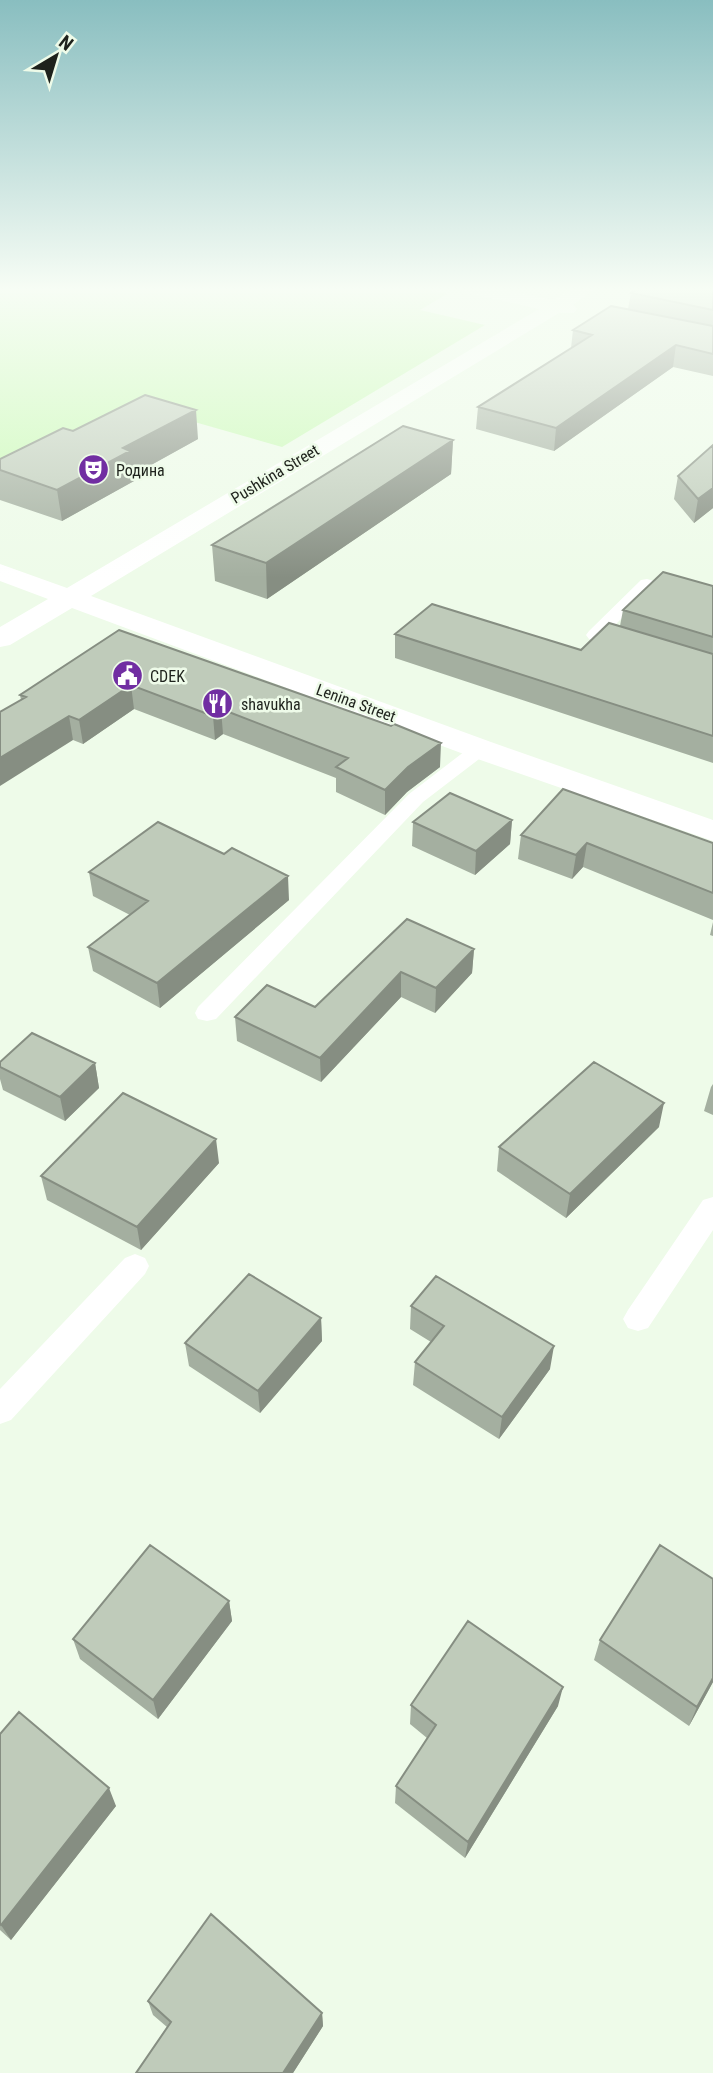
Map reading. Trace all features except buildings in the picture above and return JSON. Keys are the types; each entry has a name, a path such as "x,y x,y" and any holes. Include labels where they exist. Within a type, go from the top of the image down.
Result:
{"street":[{"name":"Pushkina Street","path":"0,639 425,385"},
{"name":"Lenina Street","path":"0,572 480,749 713,831"}],"lane":[{"path":"648,652 595,635 647,584 713,603"},
{"path":"207,1013 416,798 480,749"},
{"path":"638,1319 713,1209"},
{"path":"0,1410 135,1266"}],"green space":[{"path":"0,385 386,385 282,447 149,409 0,487"}],"place":[{"name":"Родина","path":"93,470"},
{"name":"CDEK","path":"127,676"},
{"name":"shavukha","path":"218,704"}]}
